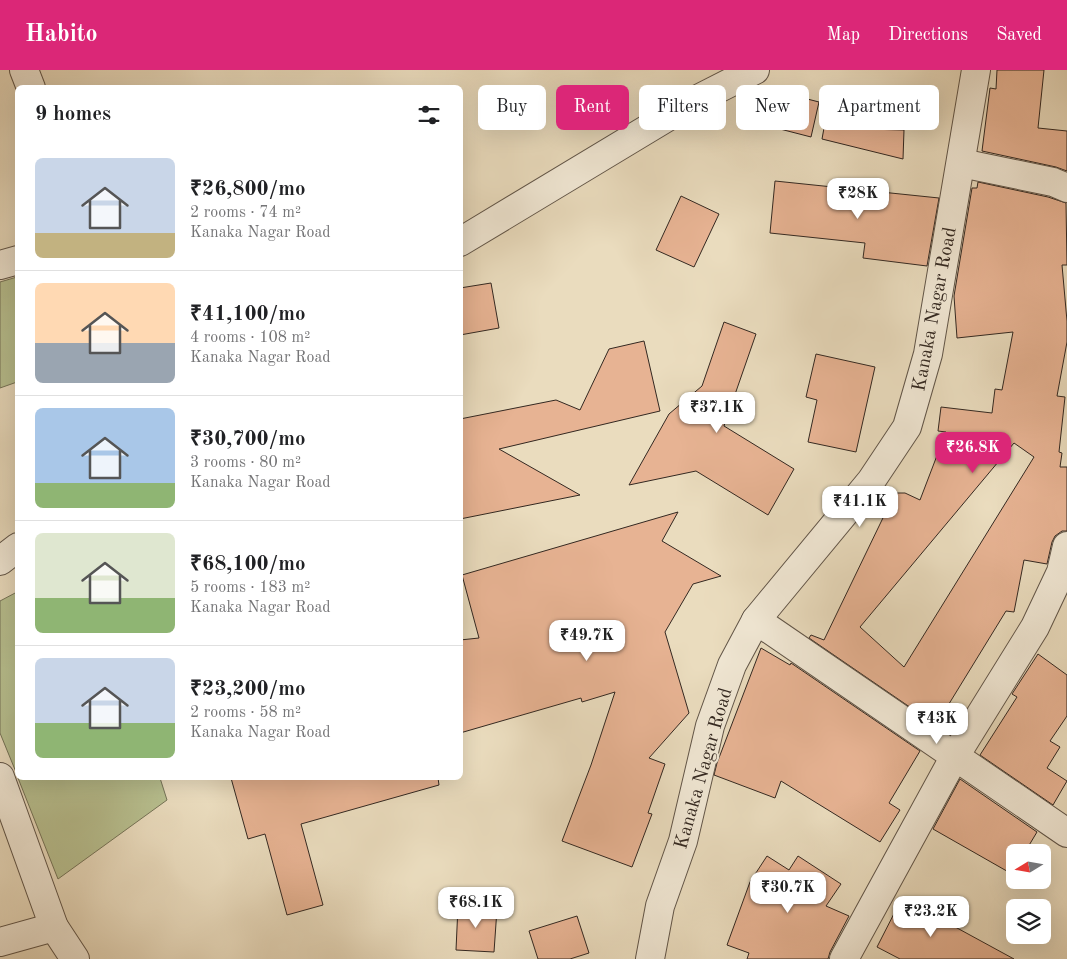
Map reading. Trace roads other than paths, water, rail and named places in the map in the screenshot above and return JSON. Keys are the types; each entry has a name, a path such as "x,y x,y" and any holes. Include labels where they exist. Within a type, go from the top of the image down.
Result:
{"street":[{"path":"24,70 30,85"},
{"path":"463,240 694,100 755,70"},
{"name":"Kanaka Nagar Road","path":"650,959 660,906 683,841 710,726 732,665 756,620 871,481 907,427 928,354 976,70"},
{"path":"961,163 1052,182 1067,188"},
{"path":"0,265 15,261"},
{"path":"853,956 955,756 1035,627 1061,572 1067,546"},
{"path":"0,561 15,549"},
{"path":"756,620 1067,833"},
{"path":"0,777 54,927 75,959"},
{"path":"0,942 54,927"}]}
